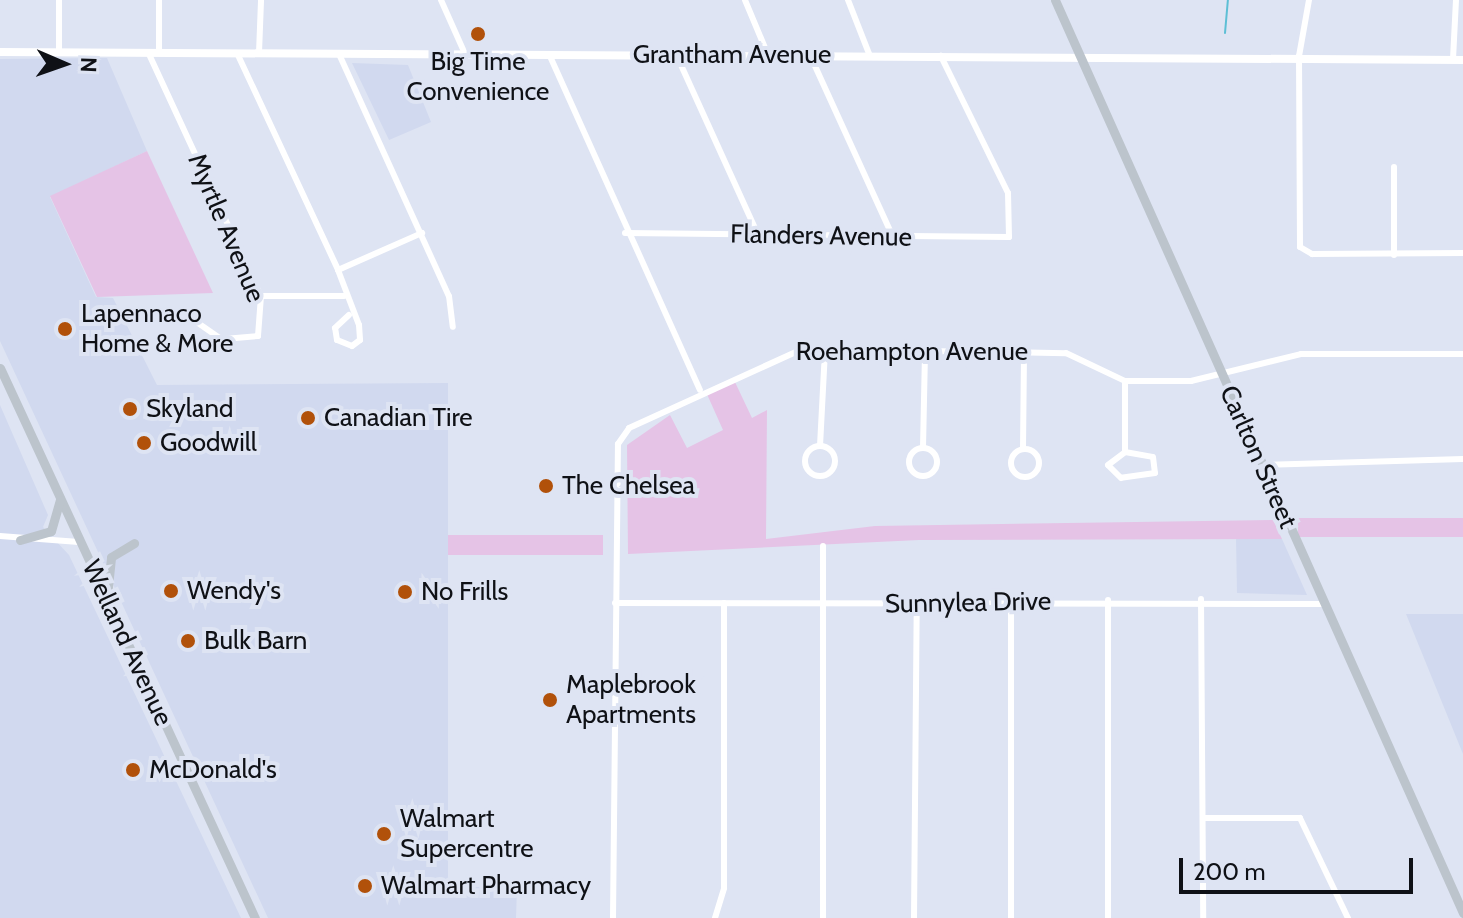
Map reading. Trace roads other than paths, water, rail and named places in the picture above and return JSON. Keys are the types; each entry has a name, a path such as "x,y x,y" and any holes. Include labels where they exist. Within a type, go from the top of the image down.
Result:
{"main road":[{"name":"Carlton Street","path":"1055,0 1082,54 1321,604 1460,899 1463,913"},
{"name":"Welland Avenue","path":"0,368 255,918"},
{"path":"20,540 51,531 60,500"},
{"path":"107,600 111,557 134,543"}],"street":[{"path":"59,0 59,51"},
{"path":"159,0 159,52"},
{"path":"259,53 261,0"},
{"path":"441,0 465,54"},
{"path":"745,0 768,55"},
{"path":"848,0 870,56"},
{"path":"1309,0 1299,56 1300,247 1312,254 1463,253"},
{"path":"1453,59 1456,0"},
{"name":"Grantham Avenue","path":"0,52 1082,54 1463,60"},
{"name":"Myrtle Avenue","path":"148,52 261,296 258,336 221,339 188,316"},
{"path":"237,53 338,270 349,315 360,340 352,346 337,340 335,328 349,315"},
{"path":"548,53 625,233 700,390"},
{"path":"339,54 449,296 453,327"},
{"path":"676,54 758,235"},
{"path":"810,55 893,237"},
{"name":"Flanders Avenue","path":"625,233 998,239 1013,229 1008,193 941,56"},
{"path":"1394,167 1394,255"},
{"path":"338,270 422,233"},
{"path":"261,296 344,296"},
{"path":"820,446 835,460 822,476 806,462 820,446 825,349"},
{"name":"Roehampton Avenue","path":"613,918 615,603 621,436 700,390 782,353 825,349 1024,349 1066,353 1125,381 1191,381 1219,369 1301,354 1463,354"},
{"path":"1023,449 1040,463 1028,478 1011,466 1023,449 1024,349"},
{"path":"923,448 938,461 924,477 909,463 923,448 925,350"},
{"path":"1125,381 1125,452"},
{"path":"1125,452 1153,457 1155,473 1111,473 1108,465 1125,452"},
{"path":"1261,465 1463,459"},
{"path":"0,536 20,540 79,542"},
{"path":"823,546 823,918"},
{"path":"1201,599 1203,918"},
{"name":"Sunnylea Drive","path":"615,603 917,605 1201,599 1321,604"},
{"path":"1108,600 1108,918"},
{"path":"1011,602 1011,918"},
{"path":"715,918 724,888 724,603"},
{"path":"914,918 917,605"},
{"path":"1203,818 1300,818 1348,918"}],"waterway":[{"path":"1225,33 1228,0"}],"place":[{"name":"Big Time Convenience","path":"478,34"},
{"name":"Lapennaco Home & More","path":"65,329"},
{"name":"Skyland","path":"130,409"},
{"name":"Canadian Tire","path":"308,418"},
{"name":"Goodwill","path":"144,443"},
{"name":"The Chelsea","path":"546,486"},
{"name":"Wendy's","path":"171,591"},
{"name":"No Frills","path":"405,592"},
{"name":"Bulk Barn","path":"188,641"},
{"name":"Maplebrook Apartments","path":"550,700"},
{"name":"McDonald's","path":"133,770"},
{"name":"Walmart Supercentre","path":"384,834"},
{"name":"Walmart Pharmacy","path":"365,886"}]}
